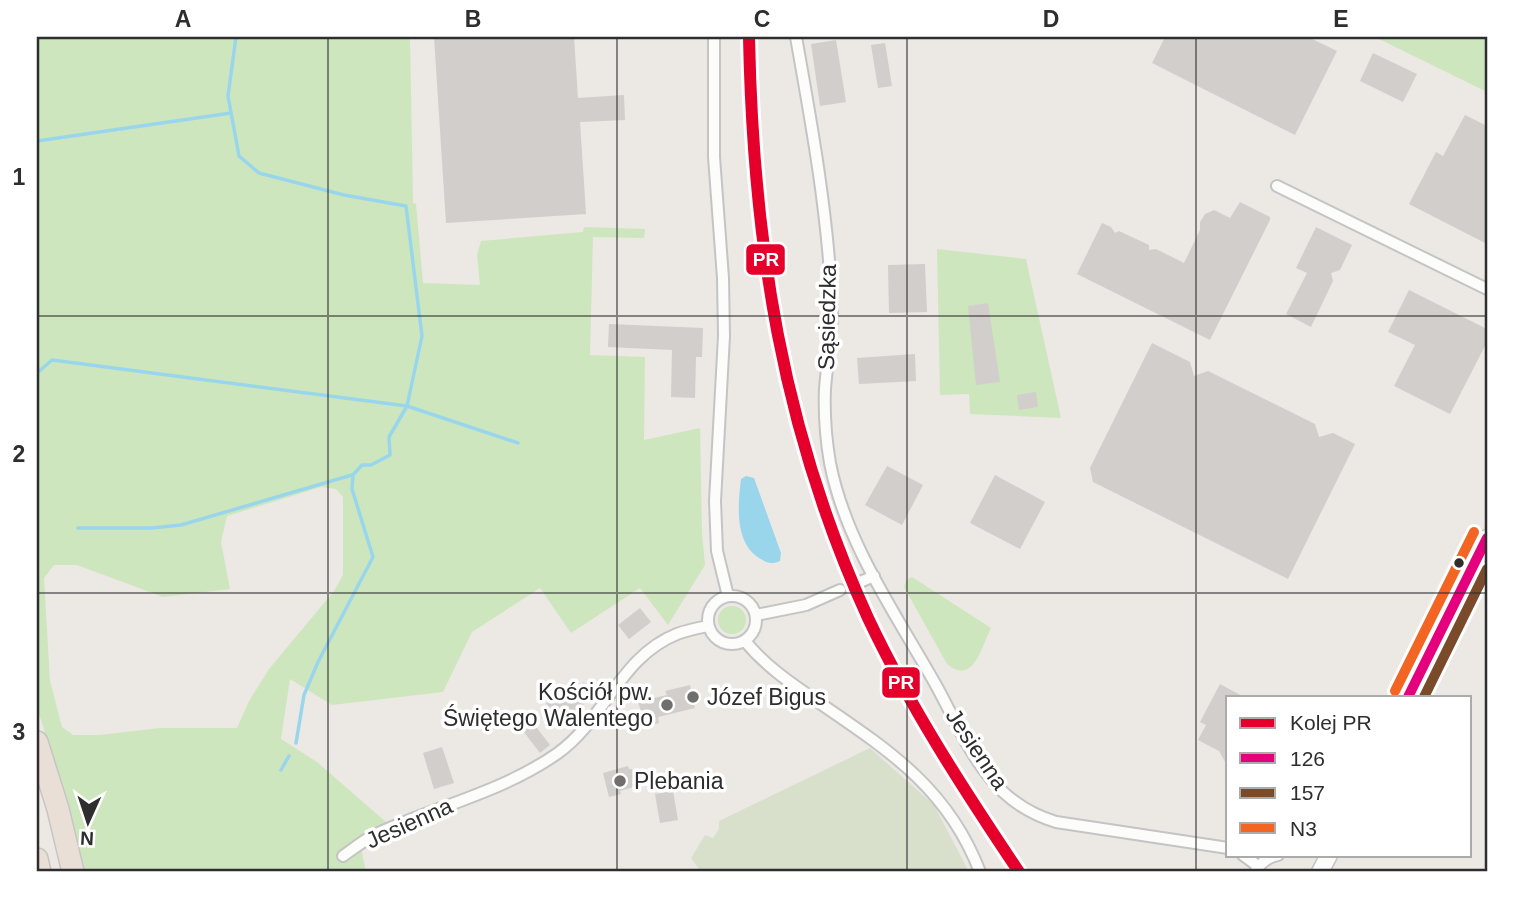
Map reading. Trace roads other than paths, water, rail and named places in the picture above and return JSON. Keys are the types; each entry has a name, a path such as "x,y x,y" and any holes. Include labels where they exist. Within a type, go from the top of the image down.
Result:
{"highway":[{"path":"37,742 58,809 73,872"},
{"path":"37,859 40,872"}],"main road":[{"path":"1408,696 1487,538"},
{"path":"1320,872 1328,856"}],"street":[{"path":"714,37 713,145 723,278 724,336 715,501 717,551 728,596"},
{"name":"Sąsiedzka","path":"796,37 815,141 831,282 832,324 825,392 831,464 847,520 874,576"},
{"path":"1277,186 1487,289"},
{"path":"860,582 874,576"},
{"name":"Jesienna","path":"874,576 974,754 1001,790 1016,802 1031,813 1056,822 1226,848"},
{"path":"756,615 806,605 840,590"},
{"path":"728,596 743,598 749,602 756,615 755,629 745,641 730,645 716,639 708,626 709,610 720,598 728,596"},
{"name":"Jesienna","path":"343,856 372,836 492,788 558,752 594,716 640,657 679,633 708,626"},
{"path":"745,641 758,657 780,676 871,738 919,779 954,819 980,872"},
{"path":"1244,856 1257,869 1271,856"}],"water":[{"path":"746,476 754,478 781,553 780,561 769,563 759,558 745,542 740,522 739,500 741,479"}],"waterway":[{"path":"236,37 228,96 239,156 259,173 344,195 406,206 422,336 407,406 389,437 390,455 371,465 362,465 353,475 352,489 373,557 318,662 304,695 296,743"},
{"path":"37,141 231,113"},
{"path":"37,373 52,360 407,406 518,443"},
{"path":"78,528 152,528 181,525 352,475"},
{"path":"281,770 289,756"}],"tunnel":[{"path":"840,590 860,582"}],"rail line":[{"name":"PR","path":"749,37 757,188 766,261 778,334 814,477 838,547 884,651 939,748 1019,872"}],"place":[{"name":"Józef Bigus","path":"693,697"},
{"name":"Kościół pw. Świętego Walentego","path":"667,705"},
{"name":"Plebania","path":"620,781"}]}
